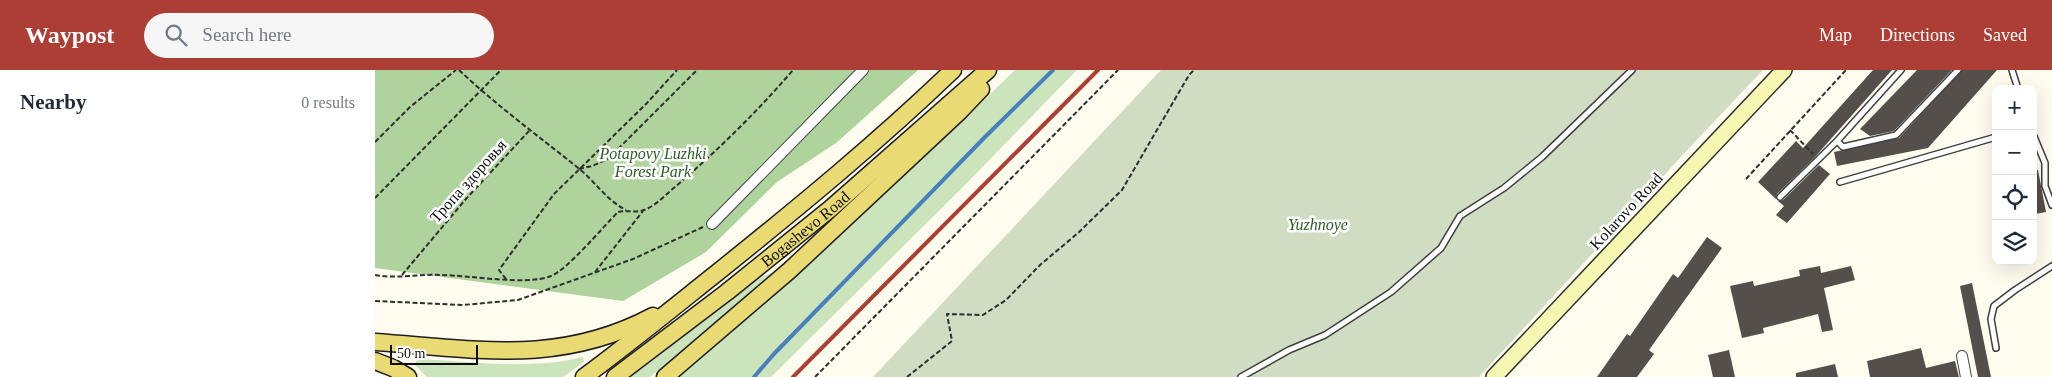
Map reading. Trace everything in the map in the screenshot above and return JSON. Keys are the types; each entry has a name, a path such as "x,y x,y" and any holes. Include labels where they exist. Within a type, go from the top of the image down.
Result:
{"main road":[{"name":"Bogashevo Road","path":"584,377 643,333 863,154 953,70"},
{"name":"Bogashevo Road","path":"615,377 742,280 830,209 988,70"},
{"path":"665,377 741,313 842,222 959,112 997,70"},
{"name":"Kolarovo Road","path":"1494,377 1784,70"},
{"path":"375,342 502,351 569,347 603,338 636,325 659,312 717,272"},
{"path":"375,361 409,377"}],"street":[{"path":"712,224 863,70"},
{"path":"1962,356 1966,377"}],"lane":[{"path":"1241,377 1289,350 1325,335 1391,292 1441,248 1460,216 1504,188 1541,157 1632,70"},
{"path":"1780,197 1837,141 1901,70"},
{"path":"1837,141 1843,147 1896,135 1957,70"},
{"path":"2012,70 2017,85"},
{"path":"1840,182 1992,138"},
{"path":"2037,144 2045,163 2045,186 2052,205"},
{"path":"1996,348 1991,319 1994,306 2052,266"}],"path":[{"path":"375,142 410,107 458,70 529,131 579,169 608,199 626,210"},
{"path":"375,198 501,70"},
{"path":"506,279 499,270 554,194 647,103 677,70"},
{"path":"579,169 592,166 608,158 697,70"},
{"path":"595,272 643,211 651,207 687,177 760,108 793,70"},
{"path":"815,377 1118,70"},
{"path":"907,377 952,341 947,314 983,315 1006,300 1040,265 1078,233 1122,190 1189,75 1195,70"},
{"path":"1746,178 1846,70"},
{"path":"1791,130 1819,159"},
{"name":"Тропа здоровья","path":"402,275 465,200 529,131"},
{"path":"375,275 387,277 440,275 525,280 552,276 579,254 618,212 626,210 643,211"},
{"path":"375,301 463,305 518,300 633,259 712,224"}],"green space":[{"name":"Potapovy Luzhki Forest Park","path":"375,70 918,70 836,143 777,182 706,252 623,301 375,268"},
{"path":"1015,70 1077,70 963,187 771,377 677,377 764,303 849,226"},
{"name":"Yuzhnoye","path":"1161,70 1763,70 1479,377 873,377"},
{"path":"773,272 650,377 629,377 760,278"},
{"path":"583,357 584,362 563,377 427,377 415,365 416,361 422,359 523,364 563,361"}],"building":[{"path":"1873,70 1892,70 1814,158 1777,194 1776,199 1758,182 1796,141 1803,148"},
{"path":"1917,70 1952,70 1894,131 1870,136 1860,129"},
{"path":"1962,70 1997,70 1928,148 1837,166 1834,152 1899,138"},
{"path":"1819,165 1830,174 1787,223 1776,215 1784,206 1778,201 1783,200"},
{"path":"2037,170 2038,170 2046,212 2037,214"},
{"path":"1707,237 1722,248 1649,350 1654,354 1637,377 1597,377 1627,334 1630,336 1673,274 1678,278"},
{"path":"1820,266 1821,273 1851,266 1855,280 1824,288 1833,330 1822,332 1818,314 1763,328 1764,333 1742,338 1730,286 1753,281 1754,286 1800,276 1799,270"},
{"path":"1972,283 1991,377 1978,377 1960,286"},
{"path":"1921,348 1926,368 1955,361 1959,377 1870,377 1867,361"},
{"path":"1729,350 1735,377 1713,377 1708,355"},
{"path":"1835,364 1838,377 1796,377 1796,373"}],"waterway":[{"path":"754,377 773,355 985,137 1053,70"}],"railway":[{"path":"793,377 1098,70"}]}
